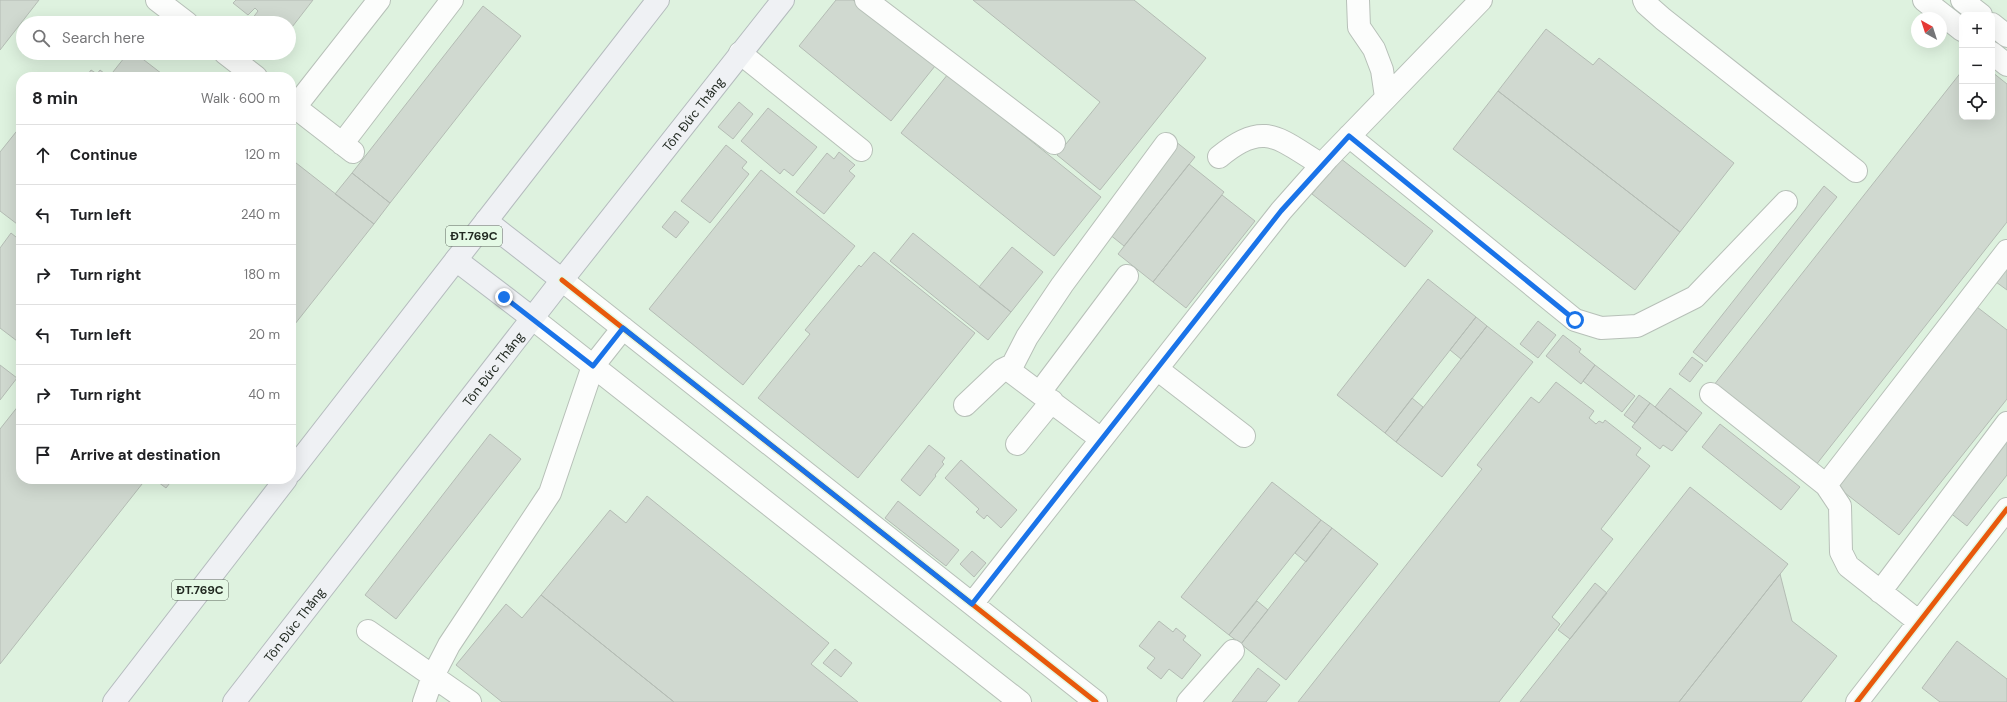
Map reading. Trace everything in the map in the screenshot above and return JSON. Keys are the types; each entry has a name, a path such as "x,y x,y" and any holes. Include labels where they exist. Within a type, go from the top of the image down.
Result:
{"main road":[{"name":"ĐT.769C","path":"296,466 658,0"},
{"name":"Tôn Đức Thắng","path":"234,702 532,318 783,0"},
{"path":"486,221 562,280"},
{"path":"456,260 532,318"},
{"name":"ĐT.769C","path":"114,702 282,484"}],"street":[{"path":"157,0 178,16"},
{"path":"296,102 379,0"},
{"path":"866,0 1054,143"},
{"path":"1358,0 1360,27 1374,49 1382,70 1386,97"},
{"path":"972,604 1281,211 1349,136 1481,0"},
{"path":"1644,0 1646,4 1663,19 1856,172"},
{"path":"1924,0 1959,28"},
{"path":"1962,0 1977,12"},
{"path":"296,108 347,148 446,2"},
{"path":"1995,26 2007,36"},
{"path":"740,53 861,150"},
{"path":"1995,55 2007,65"},
{"path":"234,60 250,72"},
{"path":"1219,157 1234,145 1255,135 1276,137 1322,165"},
{"path":"1349,136 1575,320 1601,328 1637,326 1695,297 1786,202"},
{"path":"1010,370 1027,337 1062,285 1166,144"},
{"path":"1826,485 2007,251"},
{"path":"1017,444 1046,397 1127,276"},
{"path":"562,280 1096,702"},
{"path":"532,318 1020,702"},
{"path":"424,702 433,676 449,645 550,493 593,366 623,328"},
{"path":"965,405 1006,368 1101,439"},
{"path":"1157,369 1244,436"},
{"path":"1711,394 1826,485 1840,506 1841,552 1848,566 1919,622"},
{"path":"1880,592 2007,423"},
{"path":"1857,702 2007,509"},
{"path":"368,631 470,702"},
{"path":"1188,702 1233,650"}],"shaded area":[{"path":"0,0 2007,0 2007,702 0,702"}],"building":[{"path":"0,0 39,0 27,16 16,16 16,29 0,50"},
{"path":"236,0 313,0 296,22 296,16 254,16 258,11 255,8 248,15 233,3"},
{"path":"836,0 853,0 935,66 891,121 799,46"},
{"path":"973,0 1134,0 1206,58 1100,190 1057,155 1100,102"},
{"path":"483,6 521,36 390,203 352,173"},
{"path":"1546,29 1593,65 1599,58 1734,163 1680,232 1498,91"},
{"path":"122,60 144,60 160,72 113,72"},
{"path":"948,74 1101,197 1054,256 901,133"},
{"path":"1995,74 2007,84 2007,222 1812,470 1710,390 1959,75 1959,120 1995,120"},
{"path":"1498,91 1680,232 1635,290 1453,149"},
{"path":"739,102 753,114 733,139 718,127"},
{"path":"768,108 817,147 793,176 784,169 780,174 741,141"},
{"path":"16,132 16,223 0,211 0,152"},
{"path":"1175,141 1195,157 1124,246 1104,230"},
{"path":"726,145 747,162 742,168 749,174 710,223 681,201"},
{"path":"839,152 855,165 849,171 855,176 824,214 796,192 827,153 834,159"},
{"path":"1340,158 1433,231 1405,267 1312,194"},
{"path":"296,163 374,224 296,323"},
{"path":"1189,164 1224,192 1153,282 1118,254"},
{"path":"761,170 855,246 743,385 649,309"},
{"path":"352,173 390,203 374,224 335,194"},
{"path":"1824,186 1837,197 1706,362 1693,352"},
{"path":"1222,195 1255,221 1186,308 1153,282"},
{"path":"675,211 689,222 676,238 662,227"},
{"path":"11,233 16,237 16,340 0,328 0,248"},
{"path":"913,233 1011,312 988,340 890,261"},
{"path":"1012,247 1043,272 1011,312 979,287"},
{"path":"874,252 975,333 858,478 758,398 810,334 805,330 859,265 861,267"},
{"path":"2007,267 2007,290 1996,282"},
{"path":"1428,279 1476,317 1385,433 1337,395"},
{"path":"1977,307 2007,330 2007,399 1899,535 1836,486"},
{"path":"1476,317 1487,326 1461,359 1450,350"},
{"path":"1538,321 1556,335 1538,358 1520,344"},
{"path":"1487,326 1533,362 1442,477 1396,442"},
{"path":"1563,335 1581,349 1579,352 1595,365 1581,384 1546,356"},
{"path":"1692,357 1703,365 1690,382 1679,374"},
{"path":"0,365 16,377 16,379 0,400"},
{"path":"1595,365 1635,396 1622,412 1583,381"},
{"path":"1556,382 1594,411 1589,418 1596,424 1599,421 1603,423 1605,420 1641,448 1636,455 1650,466 1601,529 1613,539 1552,617 1560,624 1499,702 1298,702 1482,469 1477,465 1531,397 1539,403"},
{"path":"1670,388 1702,413 1687,432 1655,407"},
{"path":"1639,395 1650,403 1635,423 1624,415"},
{"path":"1412,398 1423,407 1396,442 1385,433"},
{"path":"1650,403 1687,432 1672,451 1663,445 1660,449 1632,427"},
{"path":"16,409 16,484 142,484 0,664 0,429"},
{"path":"1720,424 1800,487 1781,510 1702,447"},
{"path":"490,434 521,459 396,619 365,595"},
{"path":"2007,439 2007,475 1967,526 1949,512"},
{"path":"929,445 945,458 942,462 944,464 920,496 901,480"},
{"path":"961,460 1017,510 1001,528 987,515 984,519 976,512 979,509 945,478"},
{"path":"1272,482 1321,520 1229,635 1181,597"},
{"path":"161,484 169,484 166,488"},
{"path":"1690,487 1788,564 1679,702 1520,702"},
{"path":"647,496 829,643 811,664 858,702 674,702 541,595 610,510 626,523"},
{"path":"898,501 959,550 946,566 885,518"},
{"path":"1321,520 1332,528 1306,562 1295,553"},
{"path":"1332,528 1378,564 1286,680 1241,644"},
{"path":"972,551 986,563 974,577 960,564"},
{"path":"1780,574 1792,621 1837,656 1801,702 1679,702"},
{"path":"1595,583 1607,593 1570,639 1558,630"},
{"path":"541,595 674,702 502,702 456,665 506,604 522,618"},
{"path":"1257,601 1268,610 1241,644 1229,635"},
{"path":"1159,621 1173,632 1176,628 1186,636 1183,640 1201,655 1182,679 1169,669 1161,679 1147,668 1155,658 1139,646"},
{"path":"1957,641 2007,679 2007,702 1940,702 1922,688"},
{"path":"835,649 852,663 841,677 823,663"},
{"path":"1258,668 1280,685 1266,702 1232,702"}],"cycle path":[{"path":"562,280 1096,702"},
{"path":"1857,702 2007,509"}],"route":[{"path":"504,297 593,366 623,328 972,604 1281,211 1349,136 1575,320"}]}
